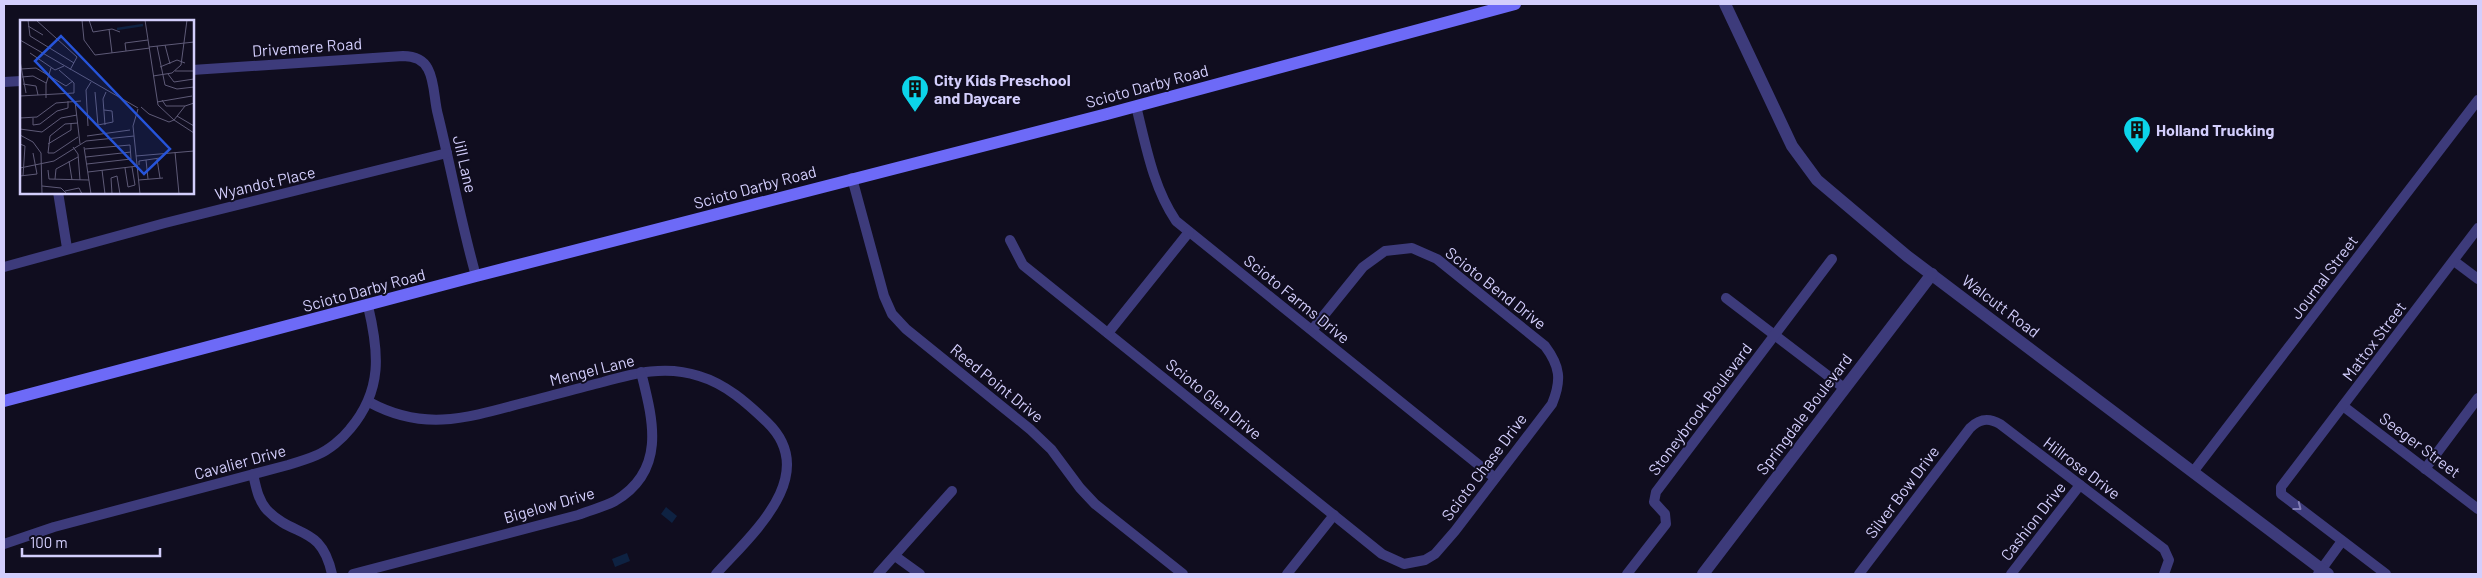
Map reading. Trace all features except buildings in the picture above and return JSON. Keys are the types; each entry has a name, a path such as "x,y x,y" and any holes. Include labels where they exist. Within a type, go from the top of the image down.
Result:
{"main road":[{"name":"Scioto Darby Road","path":"4,401 852,178 1136,106 1515,4"}],"street":[{"name":"Walcutt Road","path":"1725,4 1788,138 1803,163 1817,180 1932,274 2193,472 2322,573"},
{"name":"Drivemere Road","path":"194,70 403,56 413,56 422,61"},
{"name":"Jill Lane","path":"422,61 430,75 476,276"},
{"path":"4,82 20,81"},
{"name":"Journal Street","path":"2193,472 2478,100"},
{"name":"Scioto Farms Drive","path":"1136,106 1156,184 1176,221 1495,478"},
{"name":"Wyandot Place","path":"4,267 67,248 447,153"},
{"name":"Reed Point Drive","path":"852,178 884,296 892,314 906,329 1031,430 1051,449 1080,488 1096,504 1183,574"},
{"path":"58,194 67,248"},
{"name":"Mattox Street","path":"2342,541 2281,494 2281,487 2478,228"},
{"path":"1108,333 1189,232"},
{"name":"Scioto Glen Drive","path":"1010,240 1023,265 1334,516 1388,558 1397,562 1413,564"},
{"name":"Scioto Bend Drive","path":"1312,330 1364,267 1385,251 1412,248 1437,259 1545,346 1554,358 1560,373"},
{"name":"Stoneybrook Boulevard","path":"1627,574 1666,524 1665,514 1654,502 1656,492 1832,259"},
{"path":"2454,261 2478,278"},
{"name":"Springdale Boulevard","path":"1703,574 1932,274"},
{"name":"Stoneybrook Boulevard","path":"1726,298 1844,388"},
{"name":"Cavalier Drive","path":"4,544 54,527 288,465 324,451 346,434 369,402 376,370 373,327 368,306"},
{"name":"Mengel Lane","path":"369,402 408,418 444,421 481,414 640,372 657,370 693,374 718,384 733,392 772,426 779,438 786,463 785,486 779,500 716,574"},
{"name":"Bigelow Drive","path":"352,574 578,515 612,502 625,494 643,472 653,446 652,416 640,372"},
{"name":"Scioto Chase Drive","path":"1413,564 1435,554 1456,531 1552,404 1558,389 1560,373"},
{"path":"2425,469 2478,398"},
{"name":"Seeger Street","path":"2343,406 2478,509"},
{"name":"Hillrose Drive","path":"1970,428 1976,422 1992,420 2080,485 2164,549 2169,560 2164,574"},
{"name":"Silver Bow Drive","path":"1859,574 1970,428"},
{"path":"253,474 258,494 268,511 315,538 326,554 332,574"},
{"name":"Cashion Drive","path":"2011,574 2080,485"},
{"path":"878,574 952,491"},
{"path":"1287,574 1334,516"},
{"path":"2322,573 2342,541 2386,574"},
{"path":"895,556 920,574"}],"water":[{"path":"666,507 677,516 672,523 661,514"},
{"path":"627,553 630,561 615,567 612,559"}],"place":[{"name":"City Kids Preschool and Daycare","path":"915,113"},
{"name":"Holland Trucking","path":"2137,154"}]}
